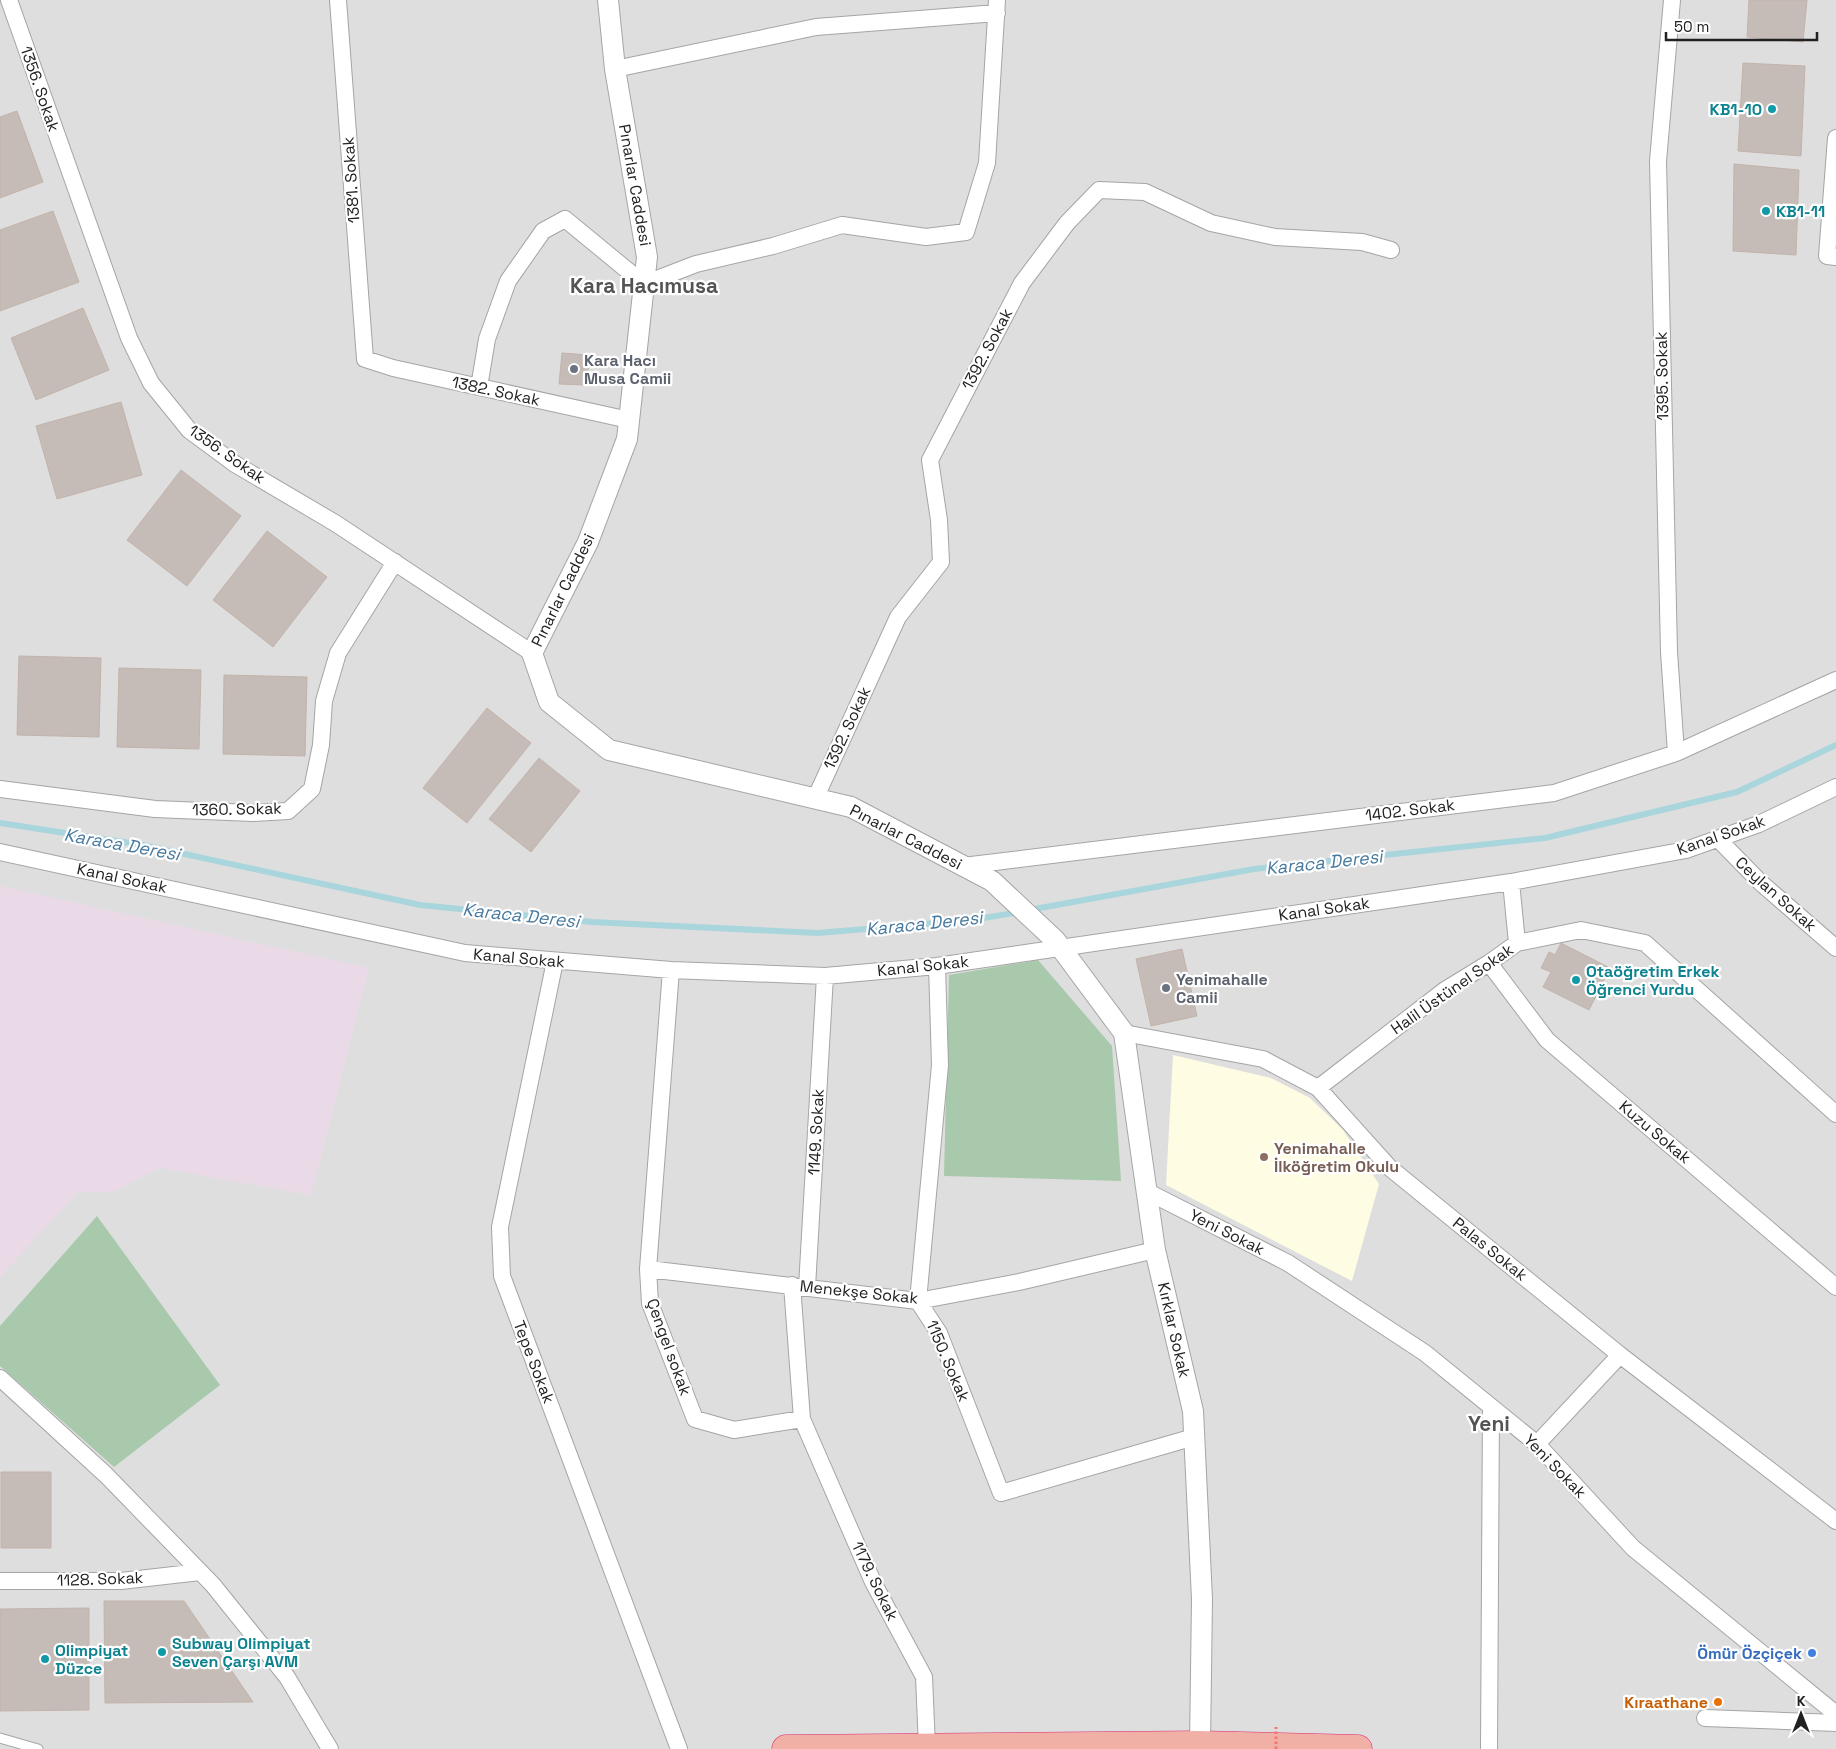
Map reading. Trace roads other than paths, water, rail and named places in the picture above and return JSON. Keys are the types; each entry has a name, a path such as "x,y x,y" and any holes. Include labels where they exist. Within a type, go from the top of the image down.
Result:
{"highway":[{"path":"786,1749 1200,1745 1358,1749"}],"street":[{"name":"1356. Sokak","path":"9,0 129,338 151,383 189,430 235,464 335,523 532,653"},
{"name":"1381. Sokak","path":"338,0 365,359"},
{"name":"Pınarlar Caddesi","path":"608,0 615,69 647,257 627,439 588,542 532,653 550,702 609,750 851,807 992,881 1058,944"},
{"name":"1395. Sokak","path":"1672,0 1658,161 1669,652 1676,753"},
{"path":"479,387 486,340 508,282 543,231 565,220 644,284 696,264 773,246 842,225 926,237 966,232 986,163 997,7 816,27 615,69"},
{"path":"1836,138 1827,256 1836,257"},
{"name":"1392. Sokak","path":"815,799 898,617 941,562 939,520 930,460 1022,283 1067,223 1099,190 1146,192 1211,223 1274,237 1362,242 1391,250"},
{"name":"1382. Sokak","path":"365,359 393,368 629,420"},
{"name":"1360. Sokak","path":"0,789 155,809 253,812 288,811 312,789 321,745 324,701 338,653 395,562"},
{"name":"1402. Sokak","path":"964,866 1554,793 1676,753 1836,680"},
{"name":"Kanal Sokak","path":"0,852 465,953 671,970 825,976 937,966 1058,944 1511,882 1686,850 1759,824 1836,787"},
{"name":"Ceylan Sokak","path":"1718,840 1762,883 1836,948"},
{"path":"1511,882 1517,943"},
{"name":"Halil Üstünel Sokak","path":"1318,1088 1445,990 1517,943 1581,930 1646,943 1836,1114"},
{"name":"Kırklar Sokak","path":"1058,944 1124,1033 1155,1250 1193,1411 1202,1599 1200,1745"},
{"name":"Tepe Sokak","path":"555,960 500,1227 502,1276 679,1749"},
{"name":"Kuzu Sokak","path":"1489,963 1547,1040 1836,1286"},
{"name":"1150. Sokak","path":"937,966 940,1065 918,1301 939,1333 1001,1493 1194,1437"},
{"name":"Çengel sokak","path":"671,970 648,1269 650,1303 695,1419 734,1430 802,1419"},
{"name":"1149. Sokak","path":"800,1286 825,976"},
{"name":"Palas Sokak","path":"1124,1033 1263,1059 1318,1088 1390,1168 1620,1355 1836,1520"},
{"name":"Yeni Sokak","path":"1146,1191 1288,1263 1425,1353 1537,1444 1633,1548 1836,1714"},
{"name":"Menekşe Sokak","path":"648,1269 918,1301 1019,1282 1155,1250"},
{"path":"800,1286 802,1419"},
{"path":"1537,1444 1620,1355"},
{"path":"0,1378 106,1475 213,1585 287,1677 330,1749"},
{"path":"1489,1749 1491,1407"},
{"name":"1179. Sokak","path":"802,1419 873,1582 924,1677 927,1748"},
{"name":"1128. Sokak","path":"0,1581 121,1581 200,1572"},
{"path":"1705,1718 1836,1723"}],"lane":[{"path":"0,1738 38,1749"}],"waterway":[{"name":"Karaca Deresi","path":"1029,910 1254,869 1545,838 1737,792 1836,745"},
{"name":"Karaca Deresi","path":"0,823 143,845 420,905 592,922 818,933 972,920 1019,912"}],"place":[{"name":"KB1-10","path":"1772,109"},
{"name":"KB1-11","path":"1766,211"},
{"name":"Kara Hacı Musa Camii","path":"574,369"},
{"name":"Otaöğretim Erkek Öğrenci Yurdu","path":"1576,980"},
{"name":"Yenimahalle Camii","path":"1166,988"},
{"name":"Yenimahalle İlköğretim Okulu","path":"1264,1157"},
{"name":"Subway Olimpiyat Seven Çarşı AVM","path":"162,1652"},
{"name":"Ömür Özçiçek","path":"1812,1653"},
{"name":"Olimpiyat Düzce","path":"45,1659"},
{"name":"Kıraathane","path":"1718,1702"}],"district":[{"name":"Kara Hacımusa","path":"644,285"},
{"name":"Yeni","path":"1489,1423"}]}
